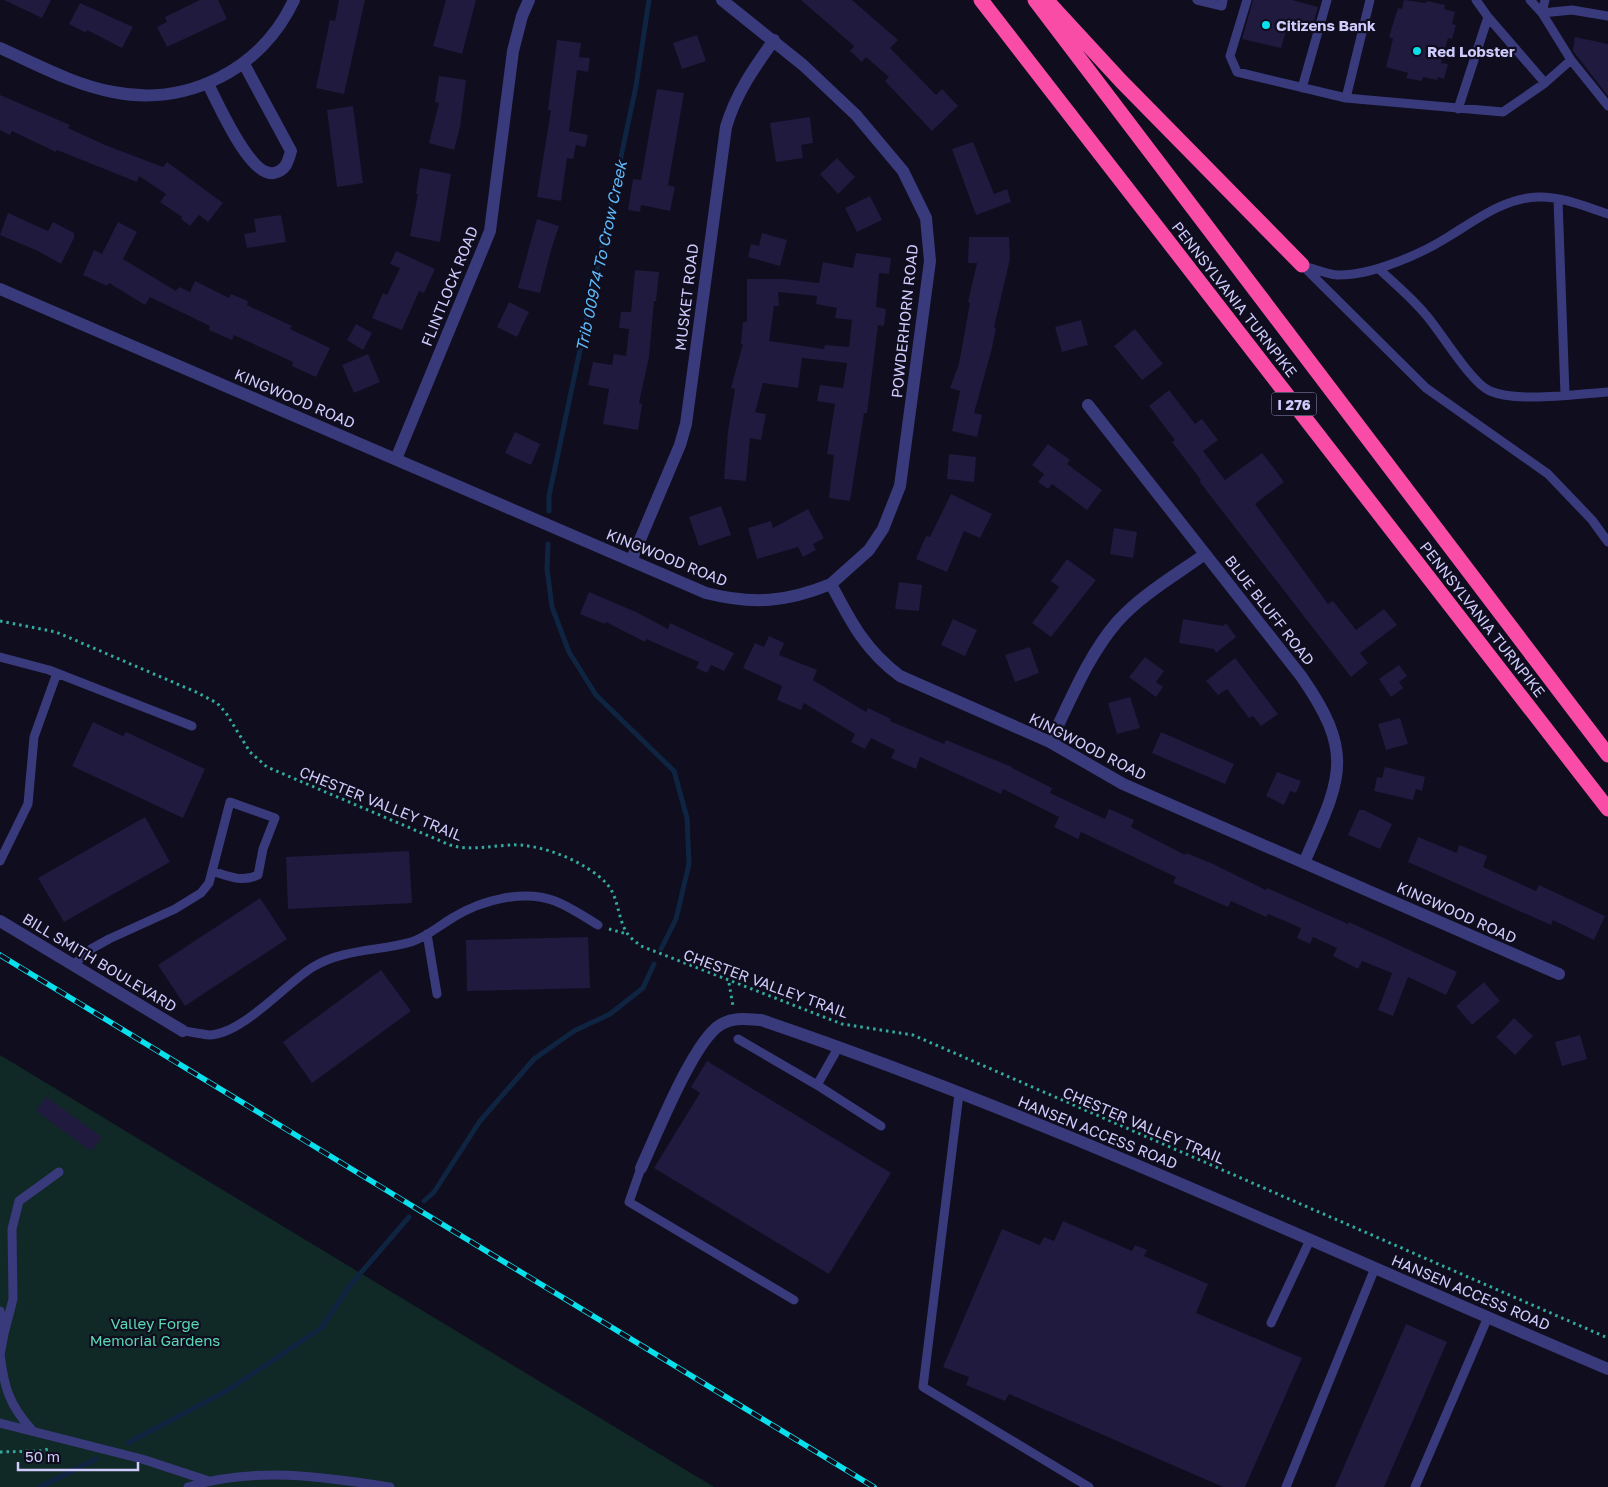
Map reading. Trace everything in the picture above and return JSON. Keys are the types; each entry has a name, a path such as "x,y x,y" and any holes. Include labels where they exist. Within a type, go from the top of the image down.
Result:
{"highway":[{"name":"PENNSYLVANIA TURNPIKE","path":"981,0 1608,809"},
{"name":"PENNSYLVANIA TURNPIKE","path":"1035,0 1608,755"},
{"path":"1046,0 1120,81 1302,266"}],"street":[{"path":"0,48 69,78 112,92 136,96 183,92 208,84 244,64 276,31 294,0"},
{"name":"FLINTLOCK ROAD","path":"396,459 490,231 513,51 522,16 529,0"},
{"name":"POWDERHORN ROAD","path":"722,0 774,40 856,114 892,157 916,194 926,218 930,261 900,486 883,529 870,550 831,584"},
{"name":"MUSKET ROAD","path":"631,561 680,445 686,424 726,127 733,102 743,84 774,40"},
{"path":"208,84 248,157 258,169 269,174 282,171 288,164 291,151 244,64"},
{"name":"KINGWOOD ROAD","path":"0,289 706,593 755,602 803,595 831,584 865,644 881,662 900,676 1050,742 1123,784 1559,974"},
{"name":"BLUE BLUFF ROAD","path":"1088,405 1300,676 1318,700 1331,725 1337,750 1334,793 1304,863"},
{"path":"1050,742 1092,659 1118,621 1142,600 1205,554"},
{"name":"BILL SMITH BOULEVARD","path":"0,921 183,1031"},
{"path":"641,1168 690,1065 706,1038 720,1025 736,1018"},
{"name":"HANSEN ACCESS ROAD","path":"736,1018 761,1020 959,1094 1124,1159 1608,1369"}],"lane":[{"path":"1197,0 1222,6 1223,0"},
{"path":"1247,0 1230,56 1237,72 1346,98 1503,112 1545,83 1571,60"},
{"path":"1302,88 1328,0"},
{"path":"1346,98 1370,0"},
{"path":"1476,0 1488,17 1545,83"},
{"path":"1530,0 1542,13 1571,60 1608,106"},
{"path":"1542,13 1545,0"},
{"path":"1542,13 1572,10 1608,16"},
{"path":"1458,109 1488,17"},
{"path":"1302,266 1337,274 1380,269 1447,238 1479,216 1506,204 1538,197 1558,200 1608,214"},
{"path":"1558,200 1565,394"},
{"path":"1302,266 1426,388 1548,474 1592,520 1608,542"},
{"path":"1380,269 1426,314 1472,374 1488,390 1504,395 1608,392"},
{"path":"0,657 57,673 192,726"},
{"path":"0,861 21,823 28,804 34,737 57,673"},
{"path":"73,965 109,939 161,916 201,893 209,884 212,870 230,802 275,818 264,849 258,875 249,879 235,878 212,870"},
{"path":"183,1031 210,1035 227,1031 273,999 313,966 345,955 398,946 419,940 474,906 517,896 538,896 556,901 598,925"},
{"path":"427,934 437,994"},
{"path":"738,1039 882,1126"},
{"path":"817,1085 838,1048"},
{"path":"959,1094 923,1387 1089,1487"},
{"path":"641,1168 629,1202 794,1300"},
{"path":"32,1430 9,1399 3,1378 0,1355 13,1299 12,1229 19,1201 59,1172"},
{"path":"1271,1323 1310,1240"},
{"path":"1286,1487 1375,1268"},
{"path":"0,1312 4,1334"},
{"path":"1415,1487 1488,1317"},
{"path":"0,1423 62,1438 209,1480"},
{"path":"188,1487 209,1480 266,1474 332,1478 390,1487"}],"path":[{"name":"CHESTER VALLEY TRAIL","path":"0,621 56,632 196,692 217,703 226,713 256,760 298,782 450,845 463,848 512,845 539,847 570,860 599,876 608,885 615,896 628,934 641,946 729,982 842,1024 913,1036 1608,1338"},
{"path":"598,925 628,934"},
{"path":"729,982 736,1018"},
{"path":"0,1452 40,1451 57,1445 62,1438"}],"green space":[{"name":"Valley Forge Memorial Gardens","path":"0,1055 714,1487 0,1487"}],"building":[{"path":"4,0 51,0 42,18"},
{"path":"200,0 218,0 227,19 167,47 157,27 167,22 165,17"},
{"path":"339,0 365,0 344,94 316,88 330,20 335,21"},
{"path":"446,0 476,0 462,54 433,46"},
{"path":"801,0 852,0 898,40 890,48 936,95 942,89 958,106 932,131 885,81 889,77 866,57 862,62 850,51 854,46"},
{"name":"Citizens Bank","path":"1253,0 1292,0 1318,7 1312,28 1289,21 1281,48 1242,39"},
{"name":"Red Lobster","path":"1404,0 1426,3 1427,1 1445,5 1444,9 1455,12 1452,24 1456,25 1452,39 1448,38 1441,63 1448,64 1444,79 1438,77 1437,80 1423,77 1422,81 1406,78 1408,73 1386,67 1393,39 1389,37 1398,8 1402,9"},
{"path":"80,3 133,27 122,48 87,30 86,33 69,24"},
{"path":"697,35 706,61 682,69 673,43"},
{"path":"1575,37 1608,44 1608,96 1573,51"},
{"path":"557,40 581,43 579,57 590,58 588,72 577,70 569,131 588,135 585,147 576,145 573,159 567,158 561,201 537,197 551,110 548,110"},
{"path":"439,76 466,80 460,127 454,150 429,143 439,103 435,102"},
{"path":"657,89 684,93 668,185 675,187 670,211 641,205 640,212 628,210 633,179 641,180"},
{"path":"0,95 70,125 68,128 105,145 163,167 167,162 223,203 208,222 199,215 190,226 181,219 182,217 160,202 166,194 139,176 137,182 57,150 56,152 12,131 10,135 0,130"},
{"path":"353,106 363,183 337,187 327,110"},
{"path":"810,117 813,143 801,145 803,158 776,162 770,123"},
{"path":"973,142 994,194 1007,189 1011,202 976,215 952,149"},
{"path":"837,158 855,177 838,194 820,174"},
{"path":"420,168 451,174 440,242 410,236 418,194 416,194"},
{"path":"870,196 882,220 857,232 845,208"},
{"path":"8,213 48,231 53,222 74,233 74,238 61,264 38,251 0,235"},
{"path":"281,215 286,242 247,248 244,234 256,232 254,219"},
{"path":"537,219 559,226 540,293 518,288"},
{"path":"118,222 137,232 123,259 176,291 179,287 190,292 195,281 229,298 231,294 248,301 247,305 292,326 290,329 330,348 316,377 292,366 293,362 234,335 232,340 209,330 210,326 150,297 145,305 109,283 107,286 83,275 94,250 102,254"},
{"path":"762,233 787,240 780,266 748,257 751,244 759,246"},
{"path":"969,237 1009,237 1010,259 994,327 996,328 992,348 974,413 982,415 977,437 952,431 960,391 950,388 959,364 970,303 968,302 977,263 968,263"},
{"path":"396,251 435,269 424,293 419,291 402,330 372,318 383,293 387,295 400,268 390,264"},
{"path":"856,253 891,258 889,274 879,273 876,307 886,309 884,326 878,325 867,413 864,413 850,501 829,498 834,455 827,454 835,404 817,401 820,385 843,388 847,363 802,358 798,388 763,383 755,412 766,414 761,440 750,438 746,481 724,479 728,431 735,389 731,388 743,344 741,344 743,322 747,322 747,279 784,279 819,283 823,262 853,268","holes":["778,292 817,296 816,304 837,308 835,318 852,320 849,347 825,345 824,349 769,341 774,306 779,306"]},
{"path":"635,270 659,272 656,301 654,301 649,357 639,403 642,404 638,430 603,424 609,389 588,385 593,362 612,365 614,354 626,356 629,329 619,328 621,312 631,312"},
{"path":"509,302 529,312 517,337 497,327"},
{"path":"1081,320 1088,345 1062,352 1055,327"},
{"path":"356,324 372,333 363,350 347,340"},
{"path":"1135,329 1163,364 1142,380 1114,346"},
{"path":"368,354 380,382 354,393 342,365"},
{"path":"1169,390 1195,424 1202,419 1218,440 1203,451 1225,480 1262,453 1273,467 1284,482 1255,504 1328,604 1333,601 1356,630 1384,609 1397,625 1360,653 1368,663 1351,677 1199,481 1201,480 1172,442 1175,440 1149,406"},
{"path":"515,432 540,444 531,465 505,453"},
{"path":"1048,444 1070,460 1067,464 1102,490 1087,510 1052,484 1048,489 1038,482 1044,474 1032,465"},
{"path":"949,454 976,457 974,482 947,479"},
{"path":"951,494 992,514 980,538 964,531 947,572 916,559 926,536 930,537"},
{"path":"721,506 731,535 699,546 689,517"},
{"path":"808,509 824,538 813,544 816,550 803,557 798,547 757,559 748,528 771,521 773,528"},
{"path":"1114,528 1137,532 1133,558 1110,554"},
{"path":"1067,559 1096,580 1051,637 1032,623 1059,587 1051,581"},
{"path":"899,582 922,585 919,611 895,609"},
{"path":"589,592 636,612 668,629 670,623 734,653 724,671 711,665 707,673 696,668 699,662 646,639 645,642 606,622 605,624 580,614"},
{"path":"953,619 977,630 965,656 941,645"},
{"path":"1183,619 1223,626 1226,623 1236,637 1216,653 1214,649 1179,643"},
{"path":"769,636 784,643 779,655 817,670 813,680 866,712 868,708 891,719 890,721 944,744 946,740 1012,767 1052,788 1050,793 1105,819 1109,809 1134,820 1131,827 1185,855 1186,853 1211,863 1266,890 1267,888 1348,924 1349,922 1457,972 1446,995 1408,977 1393,1016 1378,1010 1392,973 1362,961 1358,969 1333,956 1337,948 1313,937 1310,944 1297,938 1301,928 1268,914 1266,917 1231,901 1228,907 1173,883 1176,877 1081,832 1078,839 1054,827 1059,817 1003,789 1001,794 920,757 916,769 891,758 895,750 871,738 865,749 851,742 855,734 804,703 801,710 777,700 782,686 743,668 755,643 764,647"},
{"path":"1030,647 1039,673 1015,682 1005,655"},
{"path":"1145,657 1164,671 1156,682 1163,687 1156,697 1129,677"},
{"path":"1235,658 1278,714 1261,726 1253,716 1249,718 1227,689 1218,695 1206,681"},
{"path":"1399,665 1407,676 1399,682 1403,688 1391,697 1379,679"},
{"path":"1130,697 1140,728 1117,734 1108,703"},
{"path":"1400,718 1408,744 1386,750 1378,724"},
{"path":"93,722 123,736 126,732 205,769 183,818 72,766"},
{"path":"1161,732 1234,764 1225,784 1152,753"},
{"path":"1385,767 1425,777 1422,791 1416,789 1413,800 1374,791 1377,777 1382,778"},
{"path":"1277,772 1301,781 1296,793 1290,791 1284,805 1266,796"},
{"path":"1359,810 1364,810 1392,824 1380,849 1348,835"},
{"path":"145,817 170,862 64,922 38,878"},
{"path":"1418,837 1457,853 1459,845 1487,856 1483,867 1536,891 1539,885 1605,916 1594,940 1553,920 1551,925 1408,862"},
{"path":"409,851 412,903 288,909 286,857"},
{"path":"260,898 287,939 185,1006 158,965"},
{"path":"588,937 590,988 467,991 466,940"},
{"path":"381,970 411,1011 312,1083 283,1042"},
{"path":"1484,982 1500,1001 1472,1025 1456,1006"},
{"path":"1514,1018 1533,1036 1515,1055 1496,1037"},
{"path":"1580,1035 1587,1059 1562,1066 1555,1042"},
{"path":"707,1061 891,1173 829,1274 654,1168 700,1093 691,1087"},
{"path":"46,1097 102,1137 91,1151 36,1111"},
{"path":"1063,1221 1132,1251 1135,1245 1147,1250 1144,1256 1208,1284 1196,1313 1302,1358 1245,1487 1223,1487 1009,1394 1005,1401 966,1385 969,1377 943,1367 1002,1229 1040,1245 1044,1237 1054,1241"},
{"path":"1406,1324 1447,1342 1384,1487 1335,1487"}],"waterway":[{"name":"Trib 00974 To Crow Creek","path":"549,511 549,496 636,86 649,0"},
{"name":"Trib 00974 To Crow Creek","path":"548,544 547,569 552,607 569,652 596,695 674,771 687,818 689,864 676,919 661,949"},
{"name":"Trib 00974 To Crow Creek","path":"424,1201 434,1192 480,1121 534,1059 574,1031 610,1014 643,988 654,964"},
{"name":"Trib 00974 To Crow Creek","path":"128,1443 228,1390 321,1328 352,1283 409,1217"},
{"name":"Trib 00974 To Crow Creek","path":"40,1487 96,1459"}],"railway":[{"path":"0,955 874,1487"}],"place":[{"name":"Citizens Bank","path":"1266,25"},
{"name":"Red Lobster","path":"1417,51"}]}
